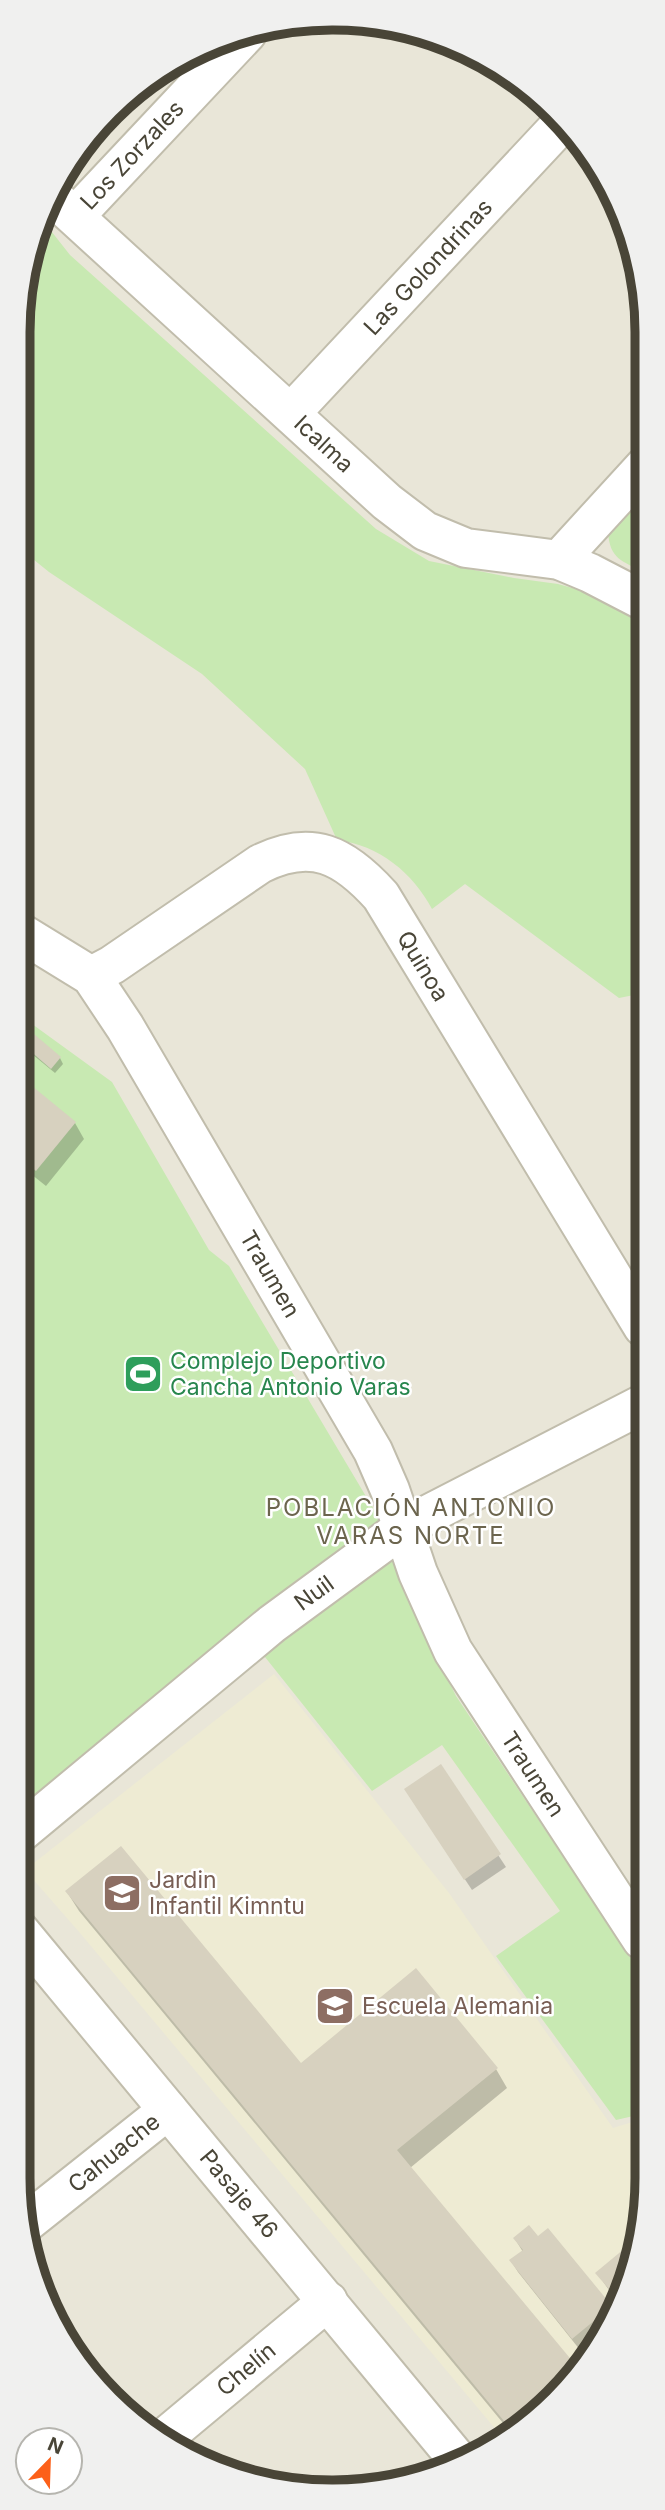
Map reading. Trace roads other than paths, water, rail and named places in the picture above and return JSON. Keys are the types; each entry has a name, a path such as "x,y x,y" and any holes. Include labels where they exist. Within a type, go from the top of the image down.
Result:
{"street":[{"name":"Los Zorzales","path":"64,207 232,47"},
{"name":"Las Golondrinas","path":"291,413 557,129"},
{"name":"Icalma","path":"64,207 387,502 425,531 466,548 559,560 635,596"},
{"path":"559,560 635,477"},
{"name":"Quinoa","path":"91,976 260,864 281,854 325,854 343,862 362,876 380,896 635,1314"},
{"name":"Traumen","path":"30,939 91,976 125,1027 373,1451 404,1527 418,1573 453,1651 635,1929"},
{"name":"Nuil","path":"30,1825 272,1624 404,1527 635,1408"},
{"name":"Pasaje 46","path":"30,1943 454,2455"},
{"name":"Cahuache","path":"32,2217 168,2110"},
{"name":"Chelín","path":"170,2433 328,2301"}],"place":[{"name":"Complejo Deportivo Cancha Antonio Varas","path":"143,1374"},
{"name":"Jardin Infantil Kimntu","path":"122,1893"},
{"name":"Escuela Alemania","path":"335,2006"}],"district":[{"name":"POBLACIÓN ANTONIO VARAS NORTE","path":"411,1521"}]}
